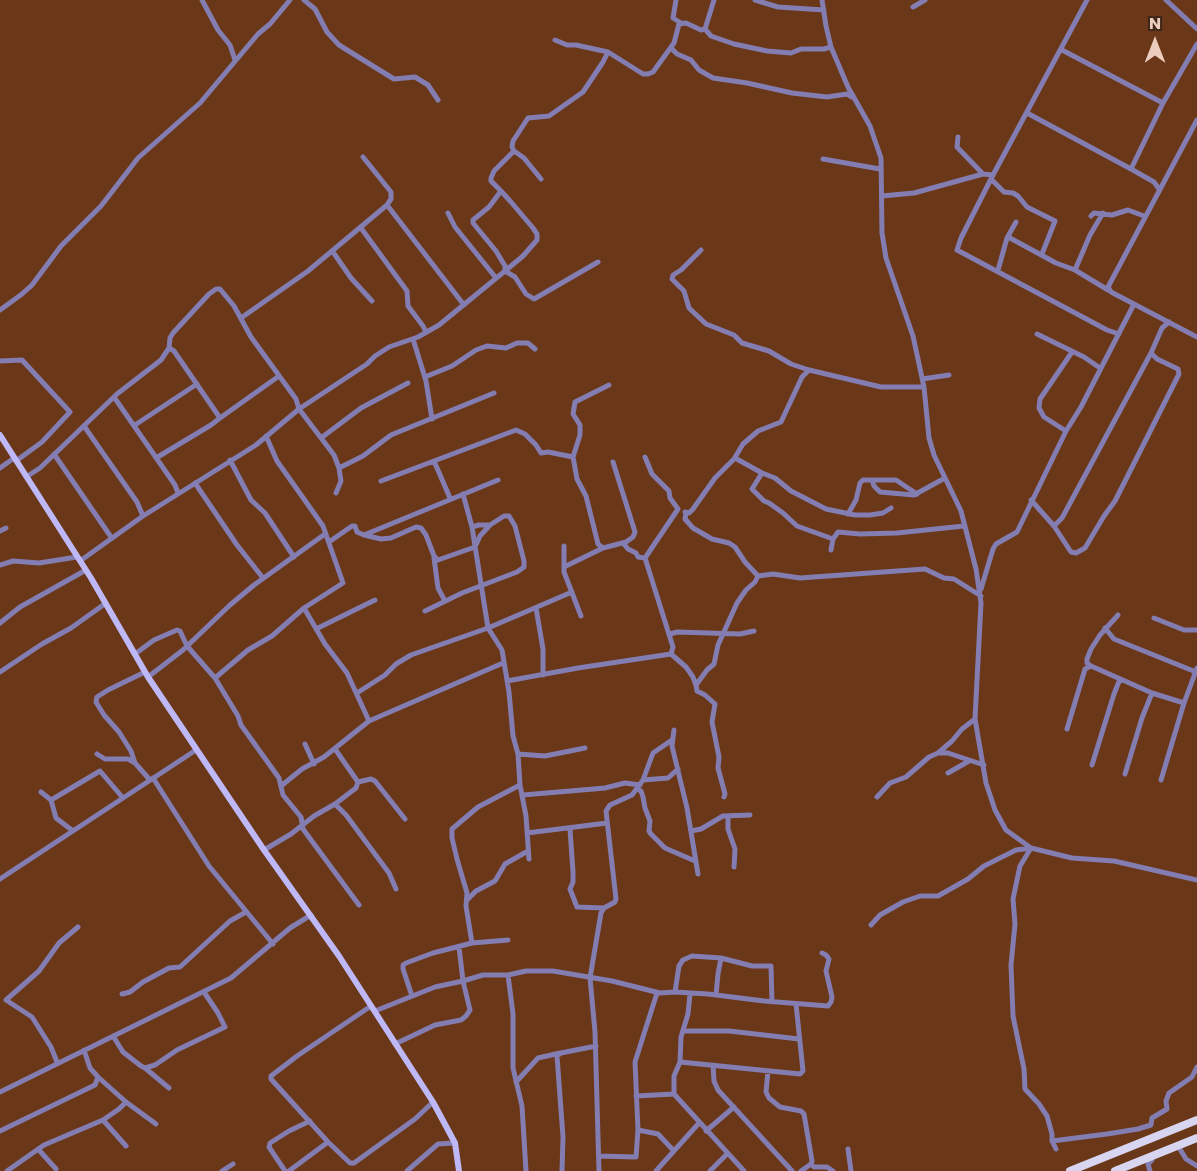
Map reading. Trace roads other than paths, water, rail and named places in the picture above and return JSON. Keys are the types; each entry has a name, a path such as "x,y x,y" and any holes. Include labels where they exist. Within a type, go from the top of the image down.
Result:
{"highway":[{"path":"1070,1171 1197,1120"},
{"path":"1115,1171 1197,1138"}],"main road":[{"path":"0,435 86,570 146,675 264,850 311,915 433,1102 455,1143 459,1171"}],"street":[{"path":"202,0 221,35 230,45 236,60"},
{"path":"304,0 315,9 327,32 339,45 394,80 415,77 428,85 438,100"},
{"path":"676,0 673,18 701,30 705,29"},
{"path":"705,29 714,0"},
{"path":"754,0 778,7 824,10"},
{"path":"822,0 831,46 854,98 862,109 881,158 882,233 886,258 913,336 924,387 929,438 961,511 980,593"},
{"path":"913,7 925,0"},
{"path":"1087,0 992,177 957,250 1119,334"},
{"path":"1166,0 1197,29"},
{"path":"0,310 32,285 61,246 101,206 138,158 200,103 288,1"},
{"path":"555,40 567,45 608,52 643,74 648,74 653,72 671,48 677,38 681,23"},
{"path":"705,29 711,36 767,51 791,53 831,46"},
{"path":"1131,168 1163,103 1197,44"},
{"path":"230,45 244,50"},
{"path":"671,48 677,54 692,60 699,70 712,78 786,92 827,97 847,94 854,98"},
{"path":"1062,50 1163,103"},
{"path":"541,179 524,158 514,152 513,141 528,118 549,116 583,92 608,52"},
{"path":"1027,113 1131,168 1154,182 1159,189"},
{"path":"1108,290 1109,283 1144,216 1197,120"},
{"path":"1190,132 1197,135"},
{"path":"958,137 957,147 983,174 992,177 1004,192 1018,196 1027,207 1055,221 1042,254"},
{"path":"0,565 13,561 39,563 79,559 178,493 256,445 299,409 388,347 426,332 464,305 505,271 537,240 537,234 491,181 491,177 505,159 514,152"},
{"path":"241,318 309,272 387,205 391,199 391,192 363,157"},
{"path":"823,159 880,169"},
{"path":"882,196 914,193 983,174"},
{"path":"501,191 489,207 473,220 473,224 496,252 505,266 505,271"},
{"path":"387,205 464,305"},
{"path":"1090,216 1094,213 1112,215 1133,211 1144,216"},
{"path":"448,213 455,227 496,278"},
{"path":"1075,270 1090,235 1103,213"},
{"path":"998,270 1009,235 1016,222"},
{"path":"361,228 407,291 408,306 426,332"},
{"path":"1009,235 1010,238 1056,263 1075,270 1197,337"},
{"path":"701,250 673,275 672,279 684,291 689,308 694,315 706,324 734,335 742,343 769,351 791,364 809,370 881,387 924,387"},
{"path":"333,252 351,278 372,301"},
{"path":"505,271 515,277 526,294 534,299 598,262"},
{"path":"26,477 40,468 114,397 161,360 169,348 173,333 216,289 220,290 234,306 252,337 296,399 299,409 334,455 341,480 336,493"},
{"path":"1031,848 1006,830 990,796 975,719 980,593 993,549 996,544 1017,532 1066,431 1081,407 1134,304"},
{"path":"1054,526 1062,518 1151,353 1162,328 1168,322"},
{"path":"1036,334 1100,368"},
{"path":"413,339 425,377 432,419"},
{"path":"425,377 452,366 476,350 487,346 506,348 517,343 528,343 535,349"},
{"path":"169,348 174,351 219,418"},
{"path":"1066,431 1044,417 1039,408 1040,399 1072,352"},
{"path":"1031,500 1054,526 1071,552 1080,552 1085,548 1115,501 1179,374 1178,369 1151,353"},
{"path":"0,361 22,360 70,412 42,442 0,468"},
{"path":"686,513 693,509 710,484 735,458 743,444 758,431 781,422 802,377 809,370"},
{"path":"922,379 950,375"},
{"path":"156,458 211,425 279,376"},
{"path":"321,438 360,408 408,383"},
{"path":"135,426 197,384"},
{"path":"603,549 598,544 586,496 577,479 573,458 580,435 580,425 573,414 575,402 609,385"},
{"path":"339,468 363,456 391,435 494,393"},
{"path":"114,397 175,485 178,493"},
{"path":"84,426 137,502 144,516"},
{"path":"381,482 516,429 525,434 541,453 548,452 573,458"},
{"path":"215,678 248,650 272,636 304,608 343,583 323,526 277,461 266,436"},
{"path":"54,454 111,537"},
{"path":"645,457 652,474 669,491 670,498 678,509 686,513"},
{"path":"735,458 775,478 813,504 848,514 870,515 883,513 891,508"},
{"path":"230,460 251,500 265,513 294,557"},
{"path":"434,461 450,498"},
{"path":"564,567 633,537 635,532 613,462"},
{"path":"762,473 752,489 764,501 783,513 797,526 833,539"},
{"path":"872,480 880,492 914,495 945,478"},
{"path":"364,535 498,480"},
{"path":"848,514 863,480 896,480 917,494"},
{"path":"195,483 237,545 263,578"},
{"path":"463,494 472,527 488,628 502,650 513,736 518,754 529,859"},
{"path":"671,654 674,647 645,555 659,539 678,509"},
{"path":"686,513 685,519 693,528 712,539 729,543 735,547 758,576"},
{"path":"424,611 524,567 515,526 511,519 504,516 490,525 474,547 438,560 434,556"},
{"path":"472,527 490,525"},
{"path":"329,542 352,526 355,526 357,532 381,539 391,538 416,527 421,528 434,556 438,588 445,601"},
{"path":"831,550 833,539 838,532 897,533 964,526"},
{"path":"135,763 120,732 104,715 96,702 97,697 108,690 146,675 187,646 230,605 263,578 325,534"},
{"path":"623,543 638,557 645,558"},
{"path":"564,546 564,567 581,616"},
{"path":"758,576 773,574 800,578 925,569 944,578 954,579 980,593"},
{"path":"0,623 20,607 86,570"},
{"path":"696,685 714,664 718,645 737,603 758,576"},
{"path":"357,693 385,675 396,664 411,656 488,628 572,592"},
{"path":"316,629 375,600"},
{"path":"0,672 71,628 106,603"},
{"path":"304,608 347,673 369,721"},
{"path":"536,608 543,649 543,675"},
{"path":"1118,615 1105,628 1087,659 1090,666 1152,693 1184,703"},
{"path":"1154,618 1184,630 1197,630"},
{"path":"1105,628 1114,639 1196,670 1161,780"},
{"path":"135,654 154,640 177,630 180,631 187,646 215,678 241,725 279,778 283,795 301,817 303,829 359,905"},
{"path":"670,634 677,632 740,634 754,631"},
{"path":"507,681 671,654 686,667 693,677 697,691 715,704 712,722 724,797"},
{"path":"281,786 302,769 314,764 335,749 369,721 503,663"},
{"path":"1066,729 1085,669 1090,666"},
{"path":"1092,765 1120,679"},
{"path":"1125,774 1152,693"},
{"path":"877,797 890,783 906,777 929,757 938,753 975,719"},
{"path":"674,730 672,740 698,874"},
{"path":"570,829 573,882 570,889 576,907 604,908 615,903 606,810 632,795 640,784 653,753 672,740"},
{"path":"305,744 314,764"},
{"path":"518,754 545,756 585,748"},
{"path":"335,749 358,782"},
{"path":"0,879 196,750"},
{"path":"938,753 948,753 984,765"},
{"path":"97,754 105,759 120,758 135,763 152,779 209,866 273,944"},
{"path":"948,773 969,761"},
{"path":"523,795 605,788 625,783 640,784 668,778 678,769"},
{"path":"51,800 100,771 123,798"},
{"path":"358,782 371,779 375,781 405,819"},
{"path":"264,850 335,804 356,788 358,782"},
{"path":"640,784 650,821 651,834 665,848 694,861"},
{"path":"472,943 466,906 467,893 452,838 452,829 478,807 520,785"},
{"path":"41,792 51,800 56,818 73,831"},
{"path":"335,804 389,873 396,889"},
{"path":"691,831 701,829 723,816 750,815"},
{"path":"728,816 728,829 735,849 734,867"},
{"path":"527,833 607,823"},
{"path":"1031,848 1020,866 1013,899 1015,924 1011,965 1013,1016 1024,1070 1025,1089 1047,1116 1056,1149"},
{"path":"870,925 890,908 920,896 938,896 984,866 1016,850 1031,848 1072,858 1114,861 1197,880"},
{"path":"466,906 471,894 495,881 505,864 528,851"},
{"path":"600,1171 596,1046 590,978 601,913 604,908"},
{"path":"122,994 130,992 169,968 180,967 224,926 246,912"},
{"path":"0,1092 240,973 290,928 311,915"},
{"path":"6,1000 39,970 59,943 78,927"},
{"path":"412,996 403,965 433,953 472,943 508,940"},
{"path":"395,1044 435,1025 461,1020 470,1010 463,981 459,947"},
{"path":"354,1163 350,1163 328,1142 271,1079 271,1076 373,1008 478,975 508,975 526,971 553,971 612,981 657,993 716,995 825,1006 831,1002 832,997 826,971 829,959 822,953"},
{"path":"675,992 679,966 683,960 692,956 721,958 752,966 771,966 772,1002"},
{"path":"716,995 721,958"},
{"path":"508,975 513,1014 513,1068 522,1106 526,1171"},
{"path":"145,1068 225,1028 204,992"},
{"path":"600,1156 636,1157 638,1130 635,1062 657,993"},
{"path":"690,994 688,1014 681,1037 680,1062 674,1076 674,1094 744,1171"},
{"path":"0,995 32,1017 51,1047 57,1062"},
{"path":"680,1062 802,1073 795,1004"},
{"path":"683,1031 729,1031 799,1039"},
{"path":"113,1036 123,1053 169,1088"},
{"path":"516,1082 538,1058 596,1046"},
{"path":"84,1050 90,1068 98,1077 156,1124"},
{"path":"561,1053 557,1056 563,1137 562,1171"},
{"path":"713,1065 714,1081 718,1090 792,1171"},
{"path":"1052,1141 1128,1131 1150,1125 1152,1118 1167,1109 1166,1101 1169,1093 1192,1077 1197,1067"},
{"path":"768,1071 766,1092 769,1098 780,1107 801,1111 804,1114 811,1164 814,1167 827,1167 833,1171"},
{"path":"0,1131 55,1102 95,1085 98,1077"},
{"path":"636,1096 674,1094"},
{"path":"7,1171 38,1149 102,1120 126,1102"},
{"path":"354,1163 415,1119 433,1102"},
{"path":"706,1131 734,1107"},
{"path":"102,1120 126,1146"},
{"path":"310,1121 270,1143 269,1147 287,1171 328,1142"},
{"path":"656,1171 699,1123"},
{"path":"638,1130 658,1134 674,1151"},
{"path":"407,1171 438,1144 455,1143"},
{"path":"1178,1146 1186,1159 1197,1166"},
{"path":"38,1149 56,1169"},
{"path":"848,1149 850,1171"},
{"path":"710,1171 727,1154"},
{"path":"1150,1171 1148,1166 1152,1160 1151,1157"},
{"path":"354,1163 357,1171"},
{"path":"222,1171 233,1164"},
{"path":"801,1171 811,1164"}]}
